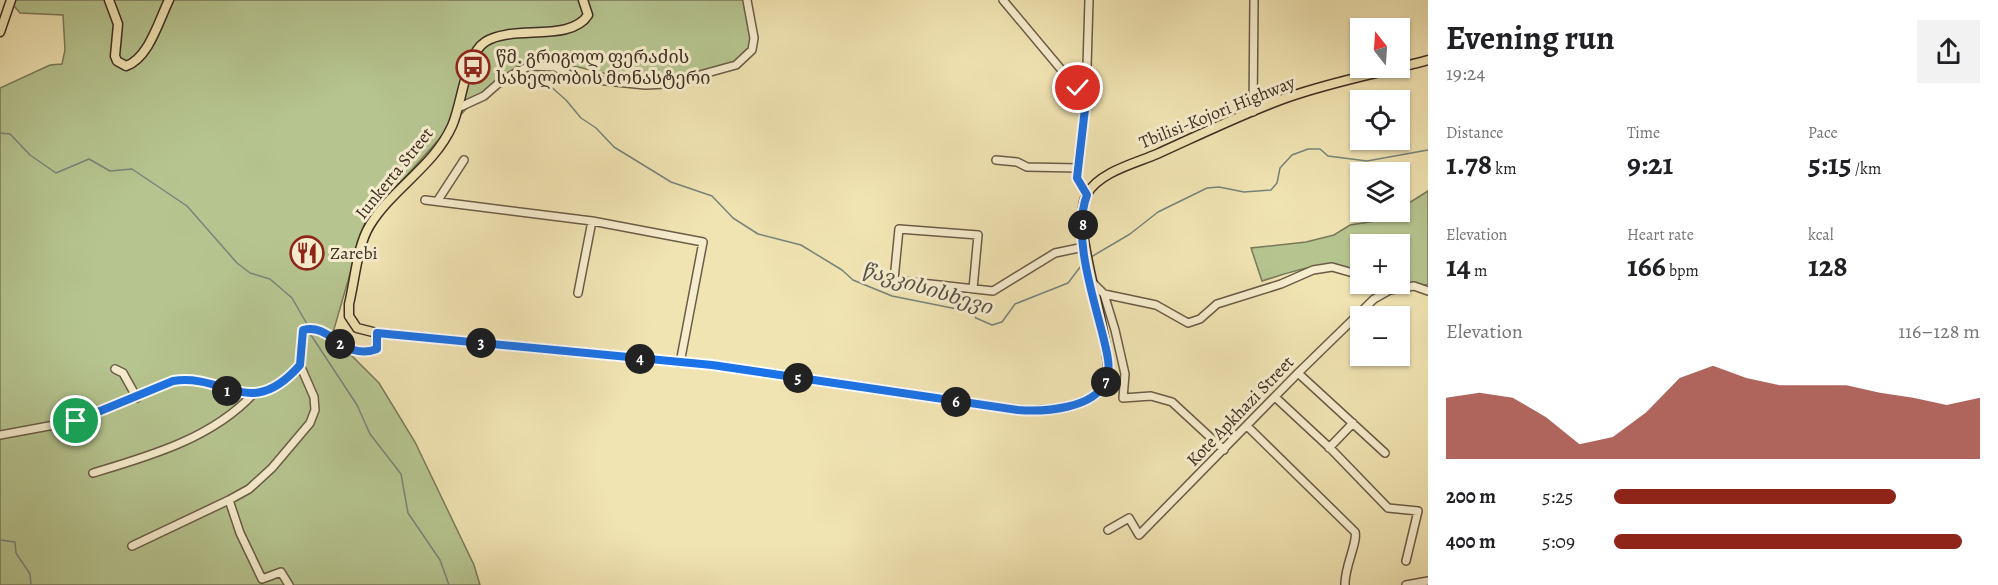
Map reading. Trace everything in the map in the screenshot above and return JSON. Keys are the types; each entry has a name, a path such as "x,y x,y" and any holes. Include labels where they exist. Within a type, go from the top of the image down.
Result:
{"main road":[{"path":"0,32 11,0"},
{"path":"108,0 118,24 115,56 117,61 126,66 133,63 143,51 169,0"},
{"name":"Iunkerta Street","path":"377,333 357,328 351,321 348,310 365,236 380,212 436,152 452,128 460,107 471,62 482,43 506,34 567,29 580,25 588,15 583,0"},
{"name":"Tbilisi-Kojori Highway","path":"1087,195 1106,177 1284,99 1428,60"},
{"path":"377,333 680,363 1043,412 1061,408 1094,395 1106,382 1108,374 1107,353 1084,247 1083,208 1087,195"}],"street":[{"path":"460,107 484,96 501,81 529,66 555,67 576,78 645,85 667,84 730,67 744,59 752,50 754,38 747,0"},
{"path":"1003,0 1066,72 1084,94 1086,100"},
{"path":"1087,195 1077,178 1086,100 1089,0"},
{"path":"1253,112 1254,0"},
{"path":"438,200 464,159"},
{"path":"996,160 1017,162 1027,167 1078,168"},
{"path":"425,200 592,221 703,242 680,363"},
{"path":"578,293 592,221"},
{"path":"973,289 978,235 899,229 894,280 973,289 993,291 1055,253 1084,247"},
{"path":"1104,294 1156,305 1188,323 1200,319 1217,304 1281,284 1313,270 1332,267 1350,272"},
{"path":"1090,279 1104,294 1123,361 1123,398 1152,396 1172,402 1224,450"},
{"path":"1410,287 1428,291"},
{"name":"Kote Apkhazi Street","path":"1108,530 1129,518 1139,534 1298,373 1374,299 1383,294"},
{"path":"132,546 249,489 272,468 310,423 315,410 314,397 300,365 303,330 310,328 321,331 344,348 366,352 377,349 377,333"},
{"path":"0,435 76,421 137,398 173,381 184,380 228,391 254,393 278,385 300,365"},
{"path":"115,369 123,373 137,398"},
{"path":"1298,373 1385,453"},
{"path":"93,473 155,455 201,432 239,409 254,393"},
{"path":"1275,397 1388,508 1418,511 1406,561"},
{"path":"1329,448 1353,423"},
{"path":"1246,426 1355,532 1356,540 1348,558 1346,585"},
{"path":"229,500 240,533 262,579 281,572 289,585"},
{"path":"1406,585 1428,581"}],"green space":[{"path":"9,0 745,0 753,38 750,49 736,64 667,82 645,83 561,63 525,60 474,100 365,222 332,336 379,383 415,442 474,565 480,585 0,585 0,88 50,65 62,64 65,50 63,15 20,13"},
{"path":"1428,191 1428,285 1410,283 1410,234 1350,234 1350,269 1334,266 1311,267 1262,281 1251,248 1306,242 1334,235 1350,225 1369,222 1410,222 1410,202"}],"waterway":[{"name":"წავკისისხევი","path":"520,79 549,85 614,147 671,182 712,196 733,218 758,234 801,245 842,270 853,280 892,296 972,312 976,318 992,325 1002,322 1015,304 1068,283 1084,262"},
{"path":"0,133 10,134 30,155 56,173 89,159 110,171 132,169 187,206 237,263 250,273 270,279 292,298 307,324"},
{"name":"წავკისისხევი","path":"1091,257 1130,234 1158,212 1207,188 1219,187 1244,192 1271,190 1277,183 1280,168 1292,155 1308,149 1320,149 1328,156 1367,161 1428,150"},
{"path":"309,332 357,405 370,434 401,474 408,513 440,560 449,585"},
{"path":"0,540 15,542 16,553 30,574 31,585"}],"place":[{"name":"წმ. გრიგოლ ფერაძის სახელობის მონასტერი","path":"473,67"},
{"name":"Zarebi","path":"307,253"}],"route":[{"path":"76,421 126,403 173,381 184,380 246,394 263,392 278,385 300,365 303,330 310,328 321,331 344,348 355,351 366,352 377,349 377,333 712,365 1018,410 1043,412 1061,408 1094,395 1106,382 1108,374 1107,353 1084,247 1083,208 1087,195 1080,187 1077,178 1086,100 1078,88"}]}
